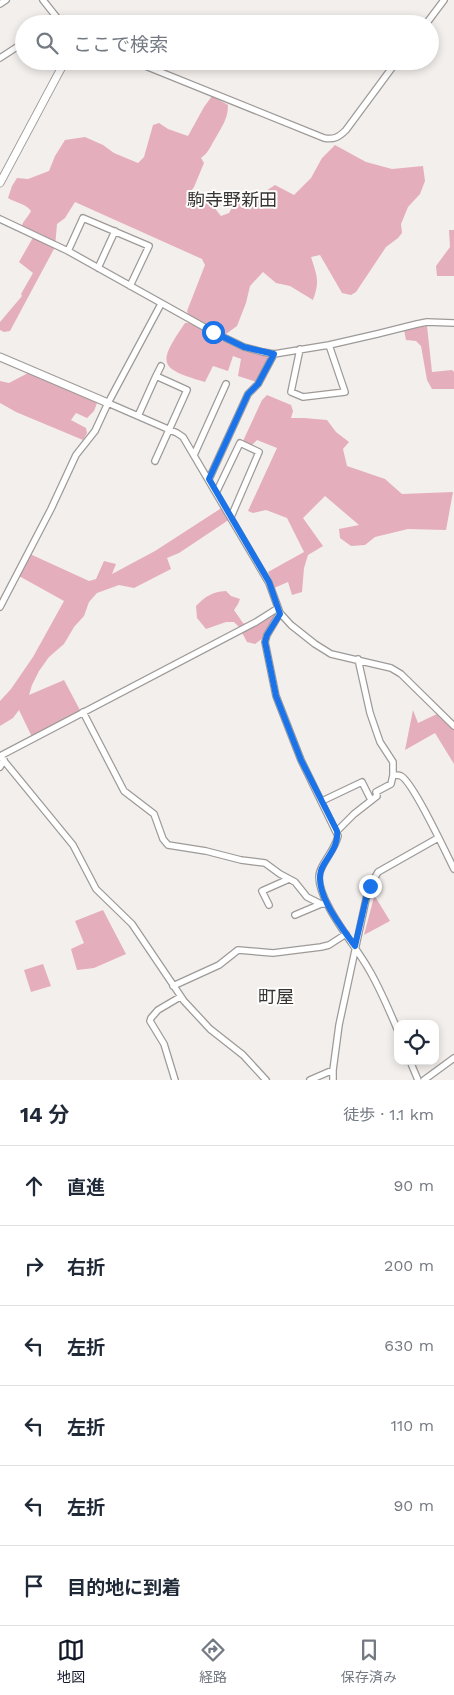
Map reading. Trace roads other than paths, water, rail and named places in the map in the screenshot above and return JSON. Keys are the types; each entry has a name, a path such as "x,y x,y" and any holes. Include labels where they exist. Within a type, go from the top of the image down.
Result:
{"street":[{"path":"0,4 6,0"},
{"path":"43,0 55,15"},
{"path":"433,15 444,0"},
{"path":"0,58 15,48"},
{"path":"0,182 60,70"},
{"path":"155,70 329,139 338,137 346,130 391,70"},
{"path":"68,251 83,218 149,246 130,286"},
{"path":"0,219 68,251 161,304 244,347 274,354 378,334 428,322 454,323"},
{"path":"98,268 115,231"},
{"path":"0,607 51,509 76,455 95,431 161,304"},
{"path":"300,349 291,392 303,397 346,392 329,344"},
{"path":"209,479 248,394 258,384 274,354"},
{"path":"0,357 183,437 269,582 279,611 291,625 322,650 331,654 391,668 402,674 454,726"},
{"path":"138,416 161,366"},
{"path":"155,461 187,390 156,376"},
{"path":"194,455 226,384"},
{"path":"216,493 240,442 259,452 231,517"},
{"path":"1,757 83,712 279,611"},
{"path":"279,611 265,642 272,671 273,685 301,760 337,831 334,850 323,866 319,878 324,904 355,946 369,970 394,1023"},
{"path":"337,831 354,814 377,796 376,792 391,784 393,775 393,762 380,742 370,712 358,659"},
{"path":"83,712 124,791 154,814 168,845 265,863 294,882 307,897 324,904"},
{"path":"0,767 1,757"},
{"path":"1,757 73,845 96,889 132,924 180,997 210,1029 243,1055 266,1080"},
{"path":"393,775 401,776 406,782 427,815 454,869"},
{"path":"322,801 362,782 371,800"},
{"path":"333,1080 339,1025 368,890 378,872 438,838"},
{"path":"269,905 262,891 289,880"},
{"path":"295,915 324,904"},
{"path":"173,986 219,965 238,950 273,953 321,947 329,945 346,934"},
{"path":"175,1080 164,1044 150,1021 158,1010 180,997"},
{"path":"424,1080 454,1058"},
{"path":"412,1065 418,1080"},
{"path":"310,1080 333,1070"}],"district":[{"name":"駒寺野新田","path":"232,200"},
{"name":"町屋","path":"276,997"}]}
